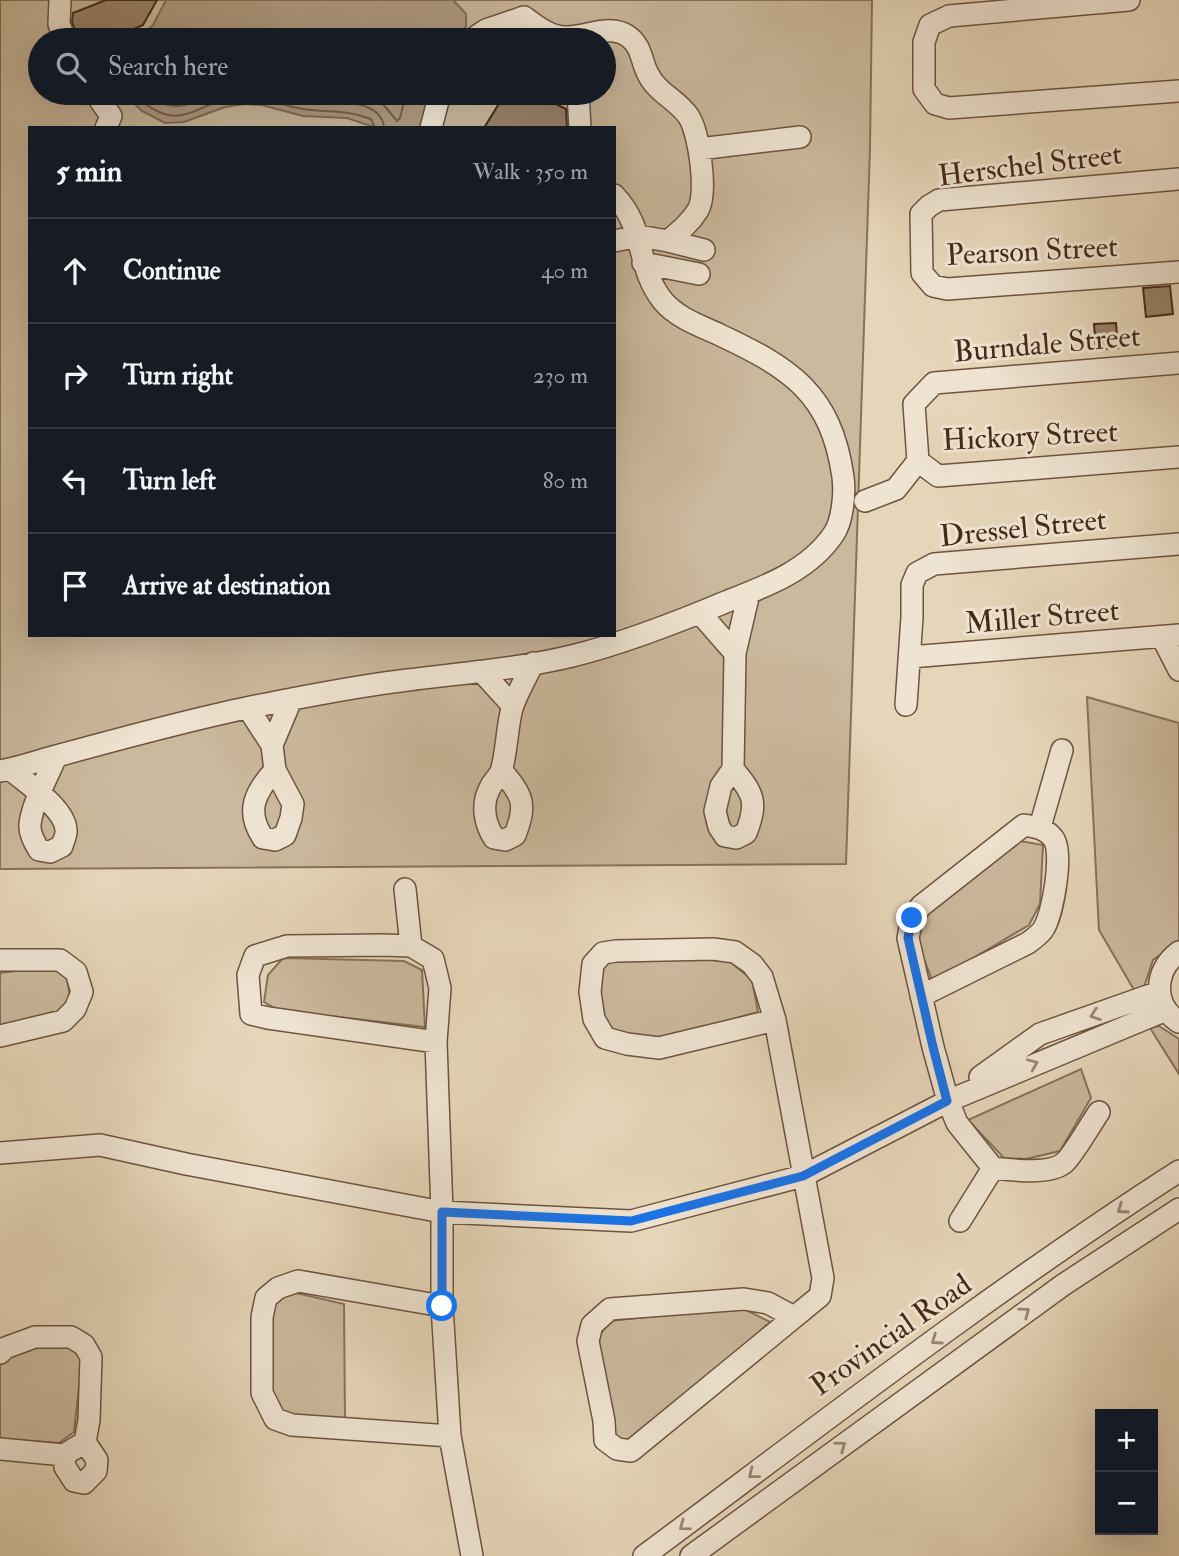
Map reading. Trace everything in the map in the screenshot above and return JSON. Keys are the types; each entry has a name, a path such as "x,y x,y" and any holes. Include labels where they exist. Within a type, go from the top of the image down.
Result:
{"street":[{"path":"60,0 60,28"},
{"path":"1129,0 949,16 930,26 924,42 924,89 934,104 949,108 1179,91"},
{"path":"490,28 524,9 542,28"},
{"path":"616,32 628,36 640,49 648,74 663,94 680,106 690,119 699,149 703,192 699,209 682,230 668,241"},
{"path":"103,105 111,116 107,126"},
{"path":"432,126 437,105"},
{"path":"579,105 580,126"},
{"path":"699,149 800,137"},
{"name":"Herschel Street","path":"922,245 921,214 939,200 1179,179"},
{"path":"5,770 248,708 345,689 482,672 600,648 749,593 778,580 816,555 836,531 844,490 834,438 821,409 799,380 770,359 686,319 666,304 652,285 643,263 639,236 630,215 616,198"},
{"path":"616,241 639,236 704,250"},
{"name":"Pearson Street","path":"922,245 922,273 933,286 947,289 1179,272"},
{"path":"643,263 699,274"},
{"name":"Burndale Street","path":"915,431 914,404 934,383 1179,363"},
{"name":"Hickory Street","path":"915,431 918,461 938,476 1179,457"},
{"path":"865,501 896,488 918,461"},
{"name":"Dressel Street","path":"906,705 912,585 917,573 934,564 1179,544"},
{"path":"733,769 734,653 749,593"},
{"path":"700,613 734,653"},
{"path":"1170,636 1179,670"},
{"name":"Miller Street","path":"910,657 1170,636"},
{"path":"502,771 513,706 533,663"},
{"path":"482,672 513,706"},
{"path":"272,745 291,700"},
{"path":"248,708 272,745 275,771"},
{"path":"1040,827 1062,750"},
{"path":"5,770 40,795 56,756"},
{"path":"921,996 1028,943 1043,930 1052,909 1058,848 1053,838 1040,827 1024,825 921,905 912,918 908,938 921,996 947,1101 957,1124 993,1168 1020,1171 1044,1169 1064,1163 1099,1112"},
{"path":"405,889 411,946"},
{"path":"436,1042 251,1014 248,975 255,956 286,946 411,946 433,958 440,988 436,1042 442,1212 442,1306 450,1436 472,1556"},
{"path":"775,1020 659,1048 605,1038 594,1019 590,992 593,964 603,953 616,951 713,949 735,952 752,964 762,977 775,1020 823,1278 820,1296 631,1451 617,1450 605,1440 604,1421 588,1341 592,1325 610,1309 744,1299 768,1303 794,1317"},
{"path":"0,1153 100,1145 186,1164 442,1212 631,1221 803,1176 947,1101 1168,1008 1159,979 1164,967 1179,952"},
{"path":"0,960 60,960 76,972 82,992 75,1009 63,1021 0,1036"},
{"path":"960,1221 993,1168"},
{"name":"Provincial Road","path":"644,1556 794,1442 1048,1260 1179,1171"},
{"name":"Provincial Road","path":"691,1556 1063,1285 1179,1209"},
{"path":"442,1306 298,1281 278,1288 266,1298 262,1317 262,1393 275,1419 292,1425 450,1436"},
{"path":"0,1353 5,1348 35,1337 71,1337 83,1345 92,1357 89,1420 85,1442 97,1461 96,1471 84,1483 74,1481 65,1467 64,1455"},
{"path":"0,1449 64,1455 85,1442"},
{"path":"794,1442 811,1468"}],"shaded area":[{"path":"0,0 872,0 870,148 846,864 0,869"},
{"path":"1087,697 1179,723 1179,942 1153,960 1143,990 1137,995 1099,930"},
{"path":"1020,841 1043,845 1040,904 1029,925 933,982 917,942 927,909"},
{"path":"617,955 727,959 752,980 758,1012 658,1040 611,1034 594,995 603,965"},
{"path":"283,958 404,961 422,970 425,1027 278,1010 264,1002 268,975"},
{"path":"54,966 67,975 70,1000 58,1013 0,1026 0,973"},
{"path":"1159,1026 1179,1039 1179,1074 1150,1028"},
{"path":"1081,1069 1091,1098 1060,1151 1026,1159 1004,1158 968,1120"},
{"path":"296,1293 344,1304 345,1421 298,1420 284,1413 272,1396 269,1316 276,1300"},
{"path":"740,1307 770,1322 633,1442 616,1440 597,1340 609,1321"},
{"path":"39,1345 69,1347 82,1361 74,1432 59,1443 0,1439 0,1363 8,1355"}],"water":[{"path":"166,0 453,0 466,14 465,28 150,28"},
{"path":"136,105 238,105 184,122 165,123"},
{"path":"262,105 430,105 425,126 371,126 347,118 303,116"}],"building":[{"path":"106,0 157,0 143,25 136,28 74,28 73,13"},
{"path":"498,105 558,105 566,109 567,126 485,126"},
{"path":"1170,286 1173,314 1146,317 1143,288"},
{"path":"1116,323 1118,348 1096,350 1094,324"}],"route":[{"path":"442,1306 442,1212 631,1221 803,1176 947,1101 908,938 912,918"}]}
